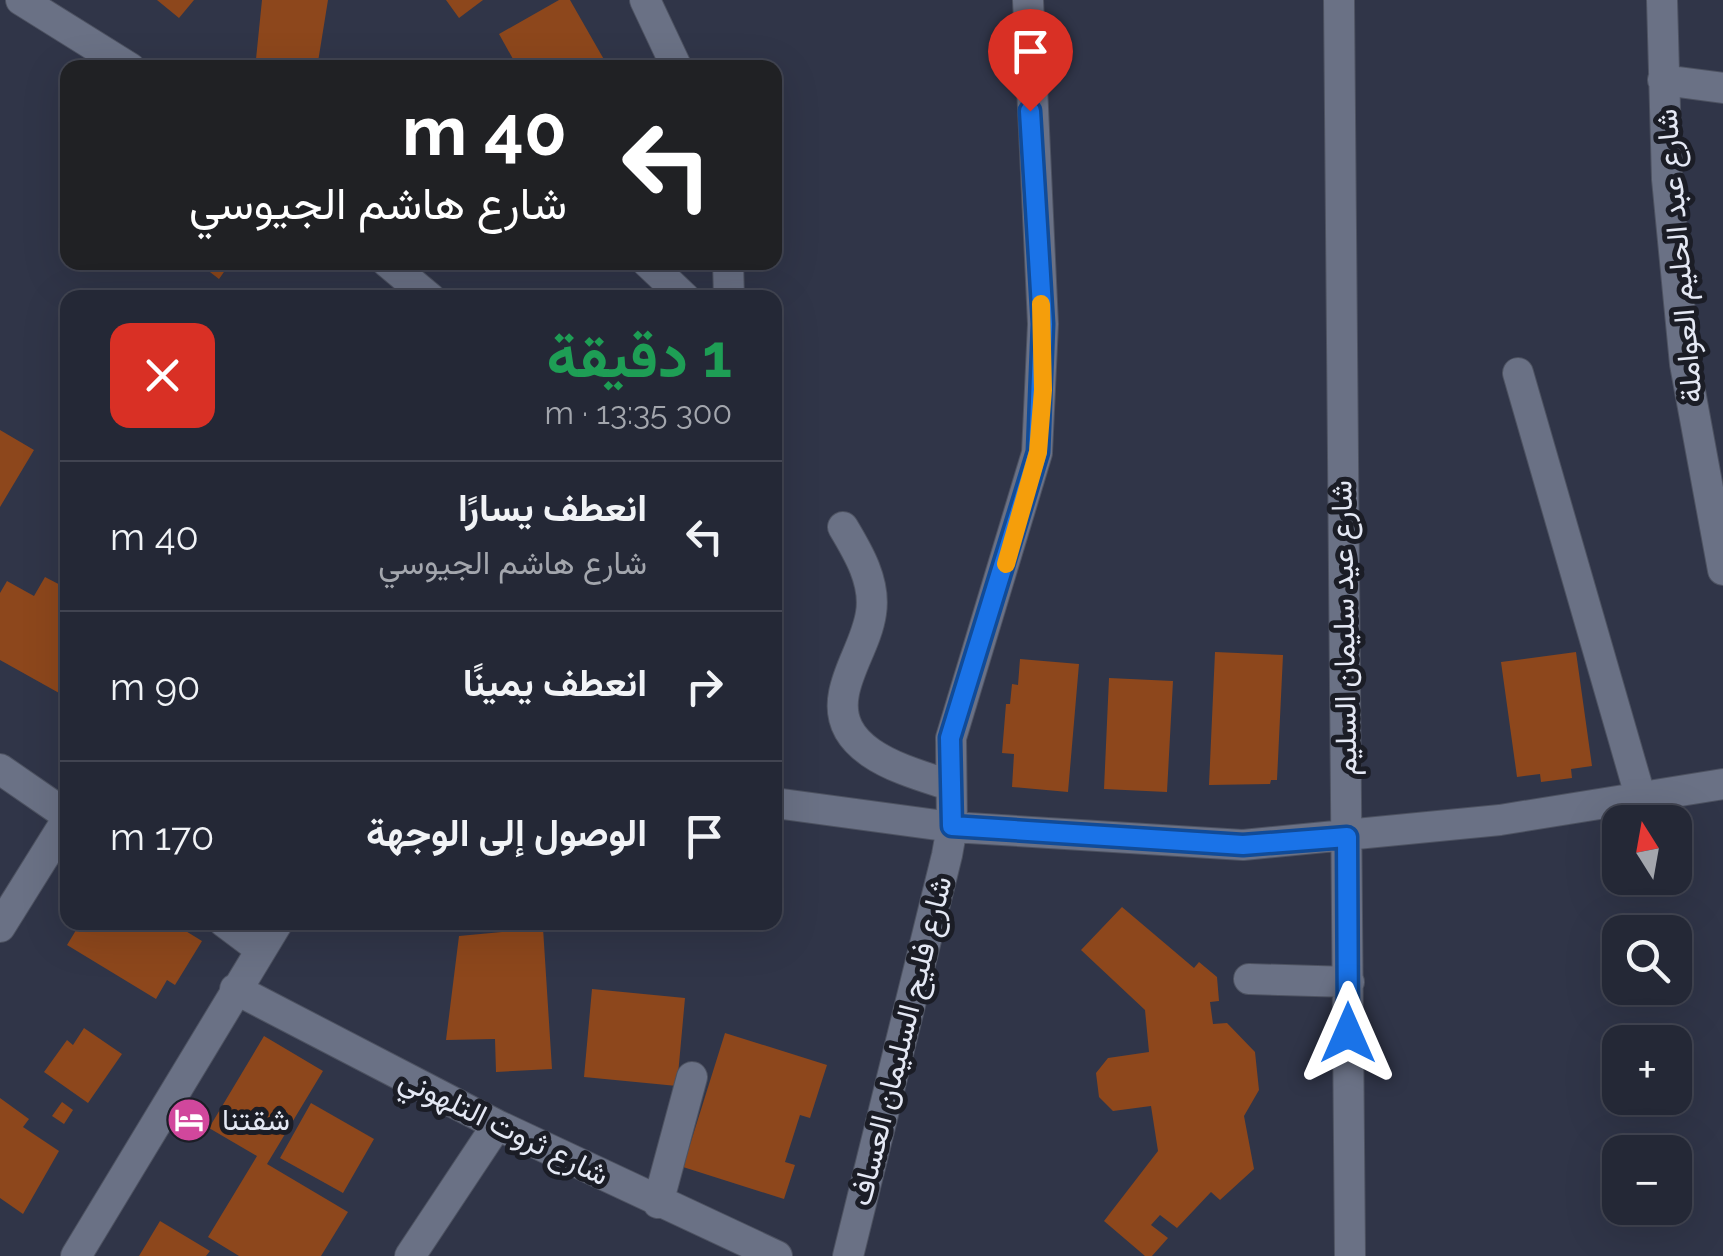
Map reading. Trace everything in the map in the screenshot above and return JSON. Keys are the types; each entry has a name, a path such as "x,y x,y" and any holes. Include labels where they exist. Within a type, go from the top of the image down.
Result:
{"street":[{"path":"21,0 117,60"},
{"path":"645,0 673,60"},
{"name":"شارع فليح السليمان العساف","path":"848,1256 952,826 950,738 1038,452 1043,324 1028,0"},
{"name":"شارع عيد سليمان السليم","path":"1339,0 1350,1256"},
{"name":"شارع عبد الحليم العواملة","path":"1662,0 1666,179 1684,364 1723,570"},
{"path":"1663,80 1723,88"},
{"path":"397,270 420,290"},
{"path":"655,270 677,290"},
{"path":"1518,373 1642,799"},
{"path":"843,527 871,587 872,612 844,693 846,725 863,750 949,786"},
{"path":"0,769 60,811"},
{"path":"782,804 952,826 1243,845 1347,837 1642,799 1723,784"},
{"path":"0,927 60,830"},
{"path":"235,930 260,949"},
{"path":"76,1256 273,930"},
{"path":"1249,979 1348,982"},
{"name":"شارع ثروت التلهوني","path":"235,989 496,1125 776,1256"},
{"path":"658,1203 692,1077"},
{"path":"410,1256 496,1125"}],"building":[{"path":"157,0 194,0 179,18"},
{"path":"262,0 328,0 318,60 256,59"},
{"path":"446,0 483,0 459,18"},
{"path":"559,0 570,0 604,60 514,60 499,34"},
{"path":"207,270 225,270 219,279"},
{"path":"0,430 34,450 0,507"},
{"path":"45,577 60,585 60,694 0,660 0,593 7,581 34,596"},
{"path":"1215,652 1283,655 1277,780 1270,784 1209,785"},
{"path":"1576,652 1592,766 1571,769 1572,778 1541,782 1540,774 1517,777 1501,662"},
{"path":"1020,659 1079,664 1068,792 1012,787 1014,754 1002,753 1006,704 1010,704 1012,684 1018,685"},
{"path":"1109,678 1173,681 1167,792 1104,789"},
{"path":"1122,907 1194,968 1199,962 1217,977 1219,1001 1210,1002 1213,1024 1227,1023 1255,1052 1259,1090 1244,1116 1254,1169 1220,1200 1211,1192 1177,1228 1160,1215 1151,1225 1168,1238 1152,1256 1145,1256 1104,1221 1158,1151 1151,1106 1113,1111 1099,1097 1096,1073 1108,1058 1149,1052 1145,1010 1081,950"},
{"path":"76,930 184,930 202,941 175,985 167,980 156,999 67,945"},
{"path":"543,930 552,1069 496,1072 495,1039 446,1040 459,936"},
{"path":"592,989 685,998 677,1086 584,1077"},
{"path":"84,1028 122,1054 88,1103 44,1072 67,1040 73,1045"},
{"path":"725,1033 827,1065 810,1118 800,1115 785,1162 795,1165 784,1199 683,1167"},
{"path":"264,1036 323,1071 267,1164 348,1212 321,1256 239,1256 208,1237 257,1156 209,1128"},
{"path":"0,1098 29,1119 23,1127 59,1151 23,1214 0,1198"},
{"path":"62,1102 73,1110 64,1124 52,1116"},
{"path":"311,1103 374,1139 343,1193 280,1158"},
{"path":"160,1221 210,1251 206,1256 139,1256"}],"slow traffic":[{"path":"1006,564 1038,452 1043,390 1041,304"}],"place":[{"name":"شقتنا","path":"189,1120"}],"route":[{"path":"1030,111 1043,324 1038,452 950,738 952,826 1134,841 1243,845 1347,837 1348,1033"}]}
